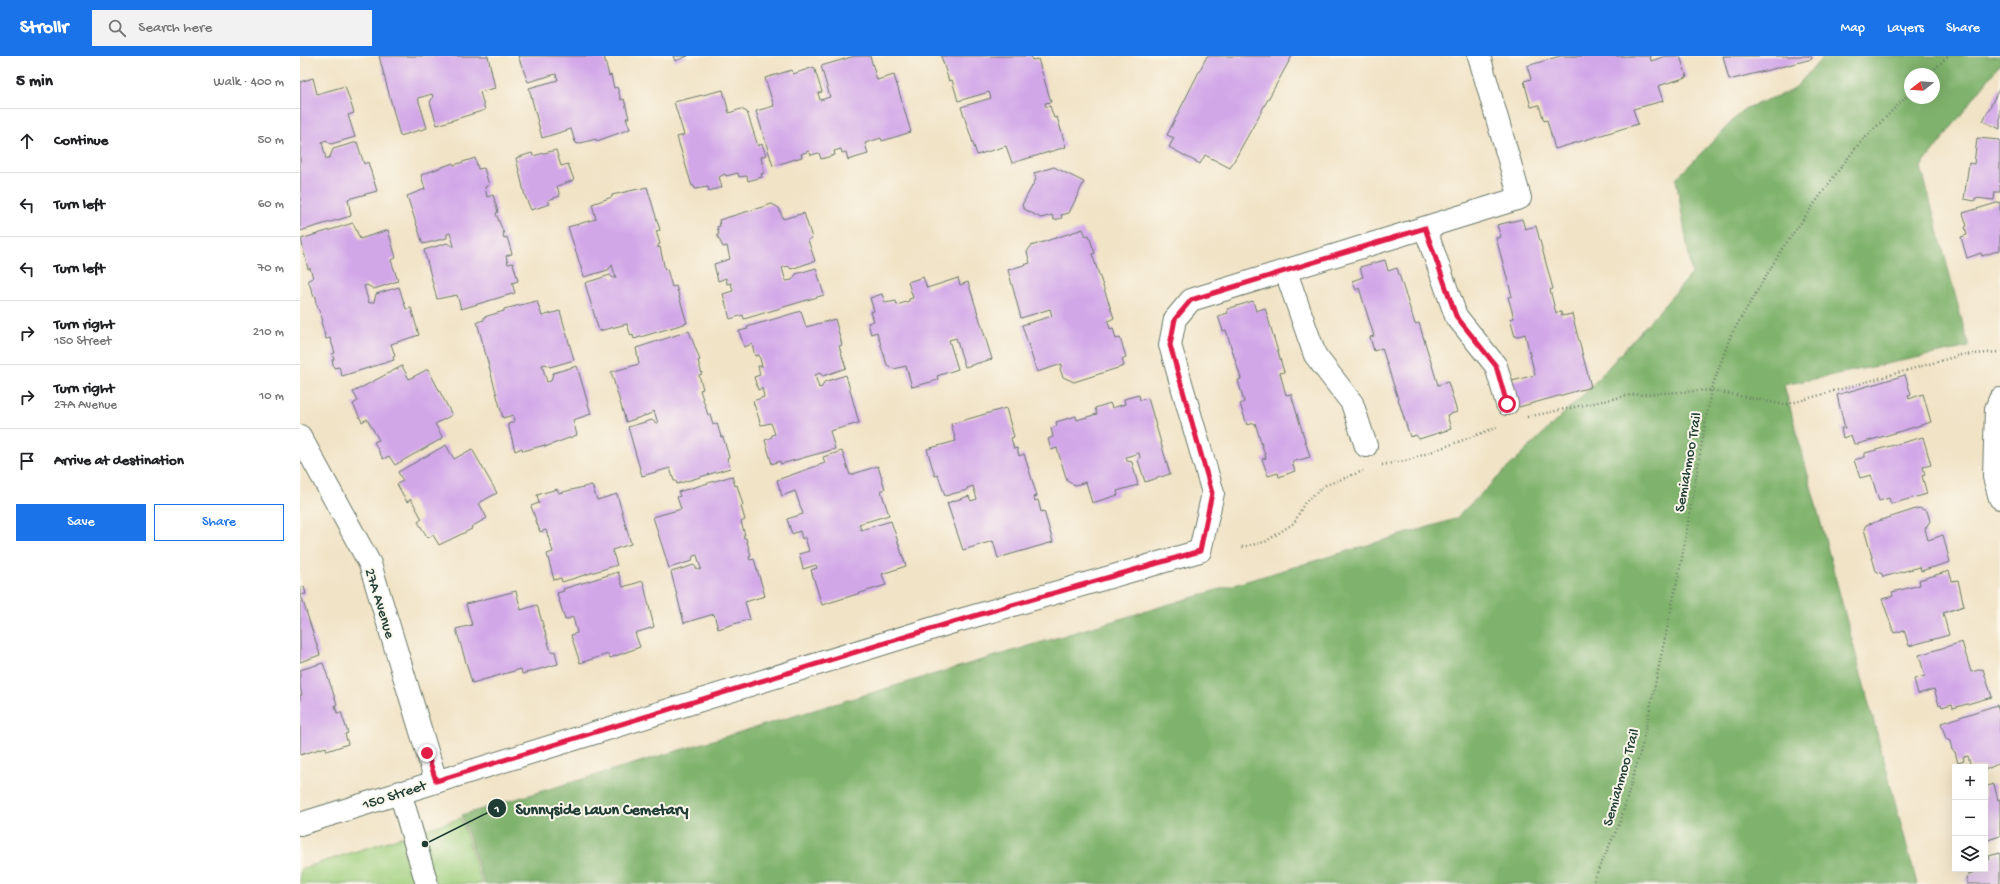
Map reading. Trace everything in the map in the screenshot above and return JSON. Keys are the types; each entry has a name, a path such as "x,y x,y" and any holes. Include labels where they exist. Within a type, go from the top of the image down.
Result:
{"street":[{"path":"1366,446 1352,403 1315,355 1286,272 1520,198 1479,56"},
{"path":"1425,228 1456,316 1496,366 1511,415"},
{"name":"150 Street","path":"300,824 950,623 1200,551 1212,493 1170,345 1175,319 1191,300 1286,272"},
{"path":"2000,398 1996,409 1994,477 2000,498"},
{"name":"27A Avenue","path":"300,436 370,564 436,781"},
{"path":"400,792 428,884"}],"path":[{"path":"1936,68 1948,56"},
{"name":"Semiahmoo Trail","path":"1592,884 1620,822 1642,746 1682,558 1711,390 1731,335 1782,249 1858,145 1904,99"},
{"path":"1376,466 1409,460 1511,415 1631,395 1711,390 1785,405 1961,355 2000,352"},
{"path":"1242,547 1265,542 1294,523 1305,502 1326,485 1369,469"}],"green space":[{"path":"1824,56 2000,56 2000,64 1921,167 1969,347 1784,385 1917,884 484,884 462,815 1455,519 1589,389 1692,274 1676,179 1744,109 1793,90"},
{"path":"461,818 482,884 300,884 300,869"}],"building":[{"path":"379,56 488,56 495,88 480,92 485,110 437,125 430,102 433,97 432,94 418,98 427,128 400,136"},
{"path":"518,56 604,56 614,88 617,87 621,100 624,99 629,118 626,118 630,129 597,141 596,139 577,144 571,129 542,138 529,88 558,80 556,74 528,82"},
{"path":"673,56 688,56 675,61"},
{"path":"855,56 870,56 877,80 894,75 911,132 882,141 881,138 865,143 868,154 848,160 846,152 842,153 841,149 834,151 835,155 821,159 819,153 811,155 809,151 801,154 802,157 773,166 756,111 774,106 765,78 792,70 793,74 814,67 822,92 818,93 820,100 830,97 821,66"},
{"path":"941,56 1031,56 1032,60 1038,59 1051,102 1045,103 1046,107 1050,106 1054,118 1057,117 1066,147 1012,163 1006,146 977,155 961,107 991,98 989,92 958,101 952,80 949,81"},
{"path":"1207,56 1292,56 1230,168 1205,155 1200,164 1169,147 1174,138 1167,135"},
{"path":"1560,56 1650,56 1651,61 1666,56 1680,56 1687,77 1658,86 1663,101 1633,109 1638,124 1555,149 1547,120 1544,121 1539,105 1531,107 1524,81 1531,79 1527,66"},
{"path":"1723,56 1811,56 1812,59 1729,80"},
{"path":"313,78 317,94 345,86 354,113 348,115 355,137 331,144 326,140 322,142 326,159 330,157 333,149 357,142 364,164 368,162 377,191 348,199 351,216 300,231 300,82"},
{"path":"2000,87 2000,129 1983,121"},
{"path":"723,90 729,113 741,109 747,112 758,146 762,144 766,155 761,157 764,173 761,174 762,177 748,181 747,176 739,177 738,173 726,176 725,174 719,177 722,187 709,191 708,187 695,189 694,186 692,186 677,137 684,135 674,102"},
{"path":"1977,138 2000,140 2000,192 1995,192 1994,200 1975,198 1975,201 1964,199 1969,163 1974,164"},
{"path":"556,150 561,166 568,164 574,180 557,186 560,196 548,200 550,204 531,210 525,196 516,158 532,153 533,156"},
{"path":"475,158 478,169 484,168 489,185 485,187 487,197 493,195 498,212 496,213 504,234 503,235 504,238 507,237 512,254 506,256 508,264 513,263 518,281 512,283 515,293 461,309 457,295 437,299 424,250 447,243 454,246 450,233 447,234 447,238 423,244 407,196 425,189 421,175 453,163 454,165"},
{"path":"1054,167 1084,182 1069,213 1061,215 1062,218 1054,220 1052,215 1041,218 1024,209 1022,205 1036,179 1034,173"},
{"path":"647,187 660,230 656,231 660,244 658,245 658,248 660,247 665,270 667,269 672,287 676,286 687,323 634,339 633,335 631,336 627,324 599,331 585,283 610,275 613,278 616,278 612,265 608,270 584,277 568,227 596,219 592,204 612,197 612,195"},
{"path":"2000,202 2000,250 1982,256 1981,253 1967,258 1961,237 1967,235 1965,227 1967,226 1963,213"},
{"path":"772,204 779,208 783,219 804,213 812,238 808,240 815,261 791,269 788,266 782,268 786,281 792,280 796,274 816,268 824,295 744,319 743,315 730,319 723,294 733,291 731,283 727,284 726,278 718,281 714,264 730,259 727,246 723,247 717,235 719,234 717,227 720,226 719,220"},
{"path":"1522,219 1525,229 1536,226 1553,289 1550,290 1556,313 1561,312 1562,316 1572,314 1591,387 1519,407 1512,381 1535,375 1525,334 1515,337 1510,319 1514,318 1508,297 1512,296 1496,238 1501,237 1497,225"},
{"path":"353,223 360,239 388,230 396,258 391,260 398,281 374,289 367,285 364,286 369,303 374,302 376,294 399,287 406,309 411,308 419,335 391,344 395,356 393,357 394,360 342,376 339,367 334,368 332,360 334,359 332,354 335,353 330,338 326,339 321,322 323,321 315,300 316,296 314,297 308,280 313,278 310,268 308,269 301,239"},
{"path":"1083,229 1086,236 1089,235 1095,253 1092,254 1114,318 1108,321 1110,329 1113,328 1116,339 1120,338 1126,357 1122,359 1124,366 1074,382 1063,377 1060,369 1062,364 1037,372 1022,325 1052,316 1050,309 1021,318 1008,270 1030,263 1027,252 1031,246"},
{"path":"1385,260 1388,271 1397,268 1415,324 1419,323 1438,385 1448,382 1457,412 1447,415 1451,429 1419,439 1416,435 1410,437 1382,348 1374,351 1370,337 1374,336 1359,288 1356,290 1352,281 1363,277 1360,267"},
{"path":"923,277 927,288 958,278 960,285 968,282 992,359 965,367 956,338 949,340 958,369 937,376 938,380 912,387 906,366 894,369 887,365 877,332 871,334 868,323 874,321 871,312 874,311 870,298 882,294 885,303 896,301 897,305 909,301 909,299 913,298 908,282"},
{"path":"537,301 542,316 560,311 574,360 550,367 546,364 542,365 547,382 551,381 553,373 577,366 591,414 573,420 577,435 545,447 545,445 523,451 522,448 515,451 508,424 514,422 513,415 503,418 477,322 484,320 484,317 504,311 504,309"},
{"path":"1253,301 1256,311 1265,308 1284,372 1280,373 1286,395 1291,394 1310,457 1292,462 1295,471 1279,477 1278,473 1268,476 1262,459 1266,458 1255,423 1247,425 1240,404 1244,402 1238,380 1241,379 1226,330 1223,331 1218,316 1228,313 1227,309"},
{"path":"801,311 806,327 835,319 842,345 839,346 846,368 823,376 820,373 815,375 819,388 822,387 824,382 846,375 859,423 830,431 835,449 781,464 780,461 772,464 765,440 775,434 771,423 761,425 753,401 764,397 762,388 758,390 754,377 760,375 758,366 762,366 759,355 755,356 752,344 744,347 739,331 748,329 747,327"},
{"path":"689,331 700,360 698,361 702,374 699,375 703,389 700,390 708,415 710,414 713,425 717,423 721,437 723,437 729,457 727,458 730,468 677,484 676,481 674,481 670,468 642,476 628,427 652,420 658,423 654,411 650,414 626,422 611,372 639,364 636,348"},
{"path":"402,366 409,379 428,369 452,415 435,424 443,438 395,465 389,456 383,459 374,442 379,440 367,419 362,422 353,404 358,401 353,392"},
{"path":"1905,375 1911,395 1908,396 1909,399 1923,394 1931,422 1858,444 1854,444 1851,435 1843,438 1841,428 1845,428 1837,395"},
{"path":"1139,395 1140,400 1148,398 1170,474 1145,482 1138,460 1140,457 1139,453 1126,457 1127,461 1132,462 1138,485 1117,491 1118,495 1092,503 1086,482 1075,485 1067,481 1057,448 1051,450 1048,439 1053,437 1051,428 1057,426 1056,422 1076,416 1077,420 1097,414 1095,408 1110,403 1112,408 1125,404 1124,399"},
{"path":"1006,408 1014,437 1011,438 1014,449 1017,448 1019,456 1024,454 1037,496 1034,497 1035,501 1038,500 1041,512 1044,511 1053,542 998,558 993,541 963,550 947,503 969,496 971,501 977,499 973,486 967,488 967,490 945,496 938,475 935,476 927,449 956,441 951,424"},
{"path":"1923,437 1931,465 1923,467 1925,475 1922,476 1927,494 1891,504 1889,498 1879,501 1871,475 1860,478 1854,460 1865,457 1865,453"},
{"path":"446,445 454,459 472,449 497,493 479,503 487,518 471,527 472,529 439,545 433,535 428,538 418,522 422,519 411,499 407,502 397,484 403,481 398,472"},
{"path":"842,451 850,475 878,466 885,489 881,491 889,515 859,524 861,530 891,521 906,566 882,574 886,585 822,605 811,570 817,568 816,565 803,569 799,554 809,551 805,537 802,539 800,531 792,534 787,519 803,514 795,491 782,496 777,480 825,463 823,457"},
{"path":"732,476 735,486 737,485 743,505 741,506 745,520 741,522 745,535 743,535 744,538 746,538 751,556 749,557 750,560 754,559 765,596 745,602 750,619 718,629 714,614 684,623 671,572 694,565 698,570 701,569 697,555 693,556 692,561 669,568 653,517 681,509 677,497 680,496 678,492"},
{"path":"592,485 597,500 617,494 631,544 612,550 617,565 562,582 561,578 554,580 547,554 553,552 546,530 540,532 531,506 539,503 537,495 557,489 559,493"},
{"path":"1919,508 1927,511 1930,521 1925,529 1928,540 1943,535 1950,562 1921,571 1920,567 1883,577 1882,574 1876,571 1864,529 1866,525"},
{"path":"1949,571 1952,581 1958,580 1964,606 1943,613 1949,635 1909,646 1904,630 1894,633 1882,599 1893,596 1892,592 1920,585 1919,580"},
{"path":"618,572 623,587 643,581 654,627 635,633 640,647 610,658 608,654 580,663 571,635 577,633 573,617 565,620 557,593 564,591 563,589"},
{"path":"304,587 306,594 301,595 320,655 300,662 300,588"},
{"path":"516,591 521,610 537,605 551,652 555,651 558,664 522,674 521,669 472,683 456,629 472,625 466,604"},
{"path":"1962,642 1971,672 1983,669 1992,697 1953,708 1952,704 1942,707 1941,704 1939,705 1934,689 1918,694 1914,679 1925,676 1919,655"},
{"path":"323,663 337,704 335,705 337,713 341,712 348,733 345,734 348,744 327,751 326,747 300,755 300,695 302,695 300,687 300,670"},
{"path":"1997,705 2000,715 2000,763 1988,769 1988,764 1970,764 1968,756 1963,757 1964,761 1958,763 1950,741 1946,739 1941,723"},
{"path":"1994,784 1998,800 2000,799 2000,836 1988,840 1988,800 1988,786"},
{"path":"2000,853 2000,884 1967,884 1966,879 1969,874 1975,872 1988,872 1989,856"}],"place":[{"name":"Sunnyside Lawn Cemetary","path":"425,844"}],"route":[{"path":"427,753 436,781 950,623 1200,551 1212,493 1170,345 1175,319 1191,300 1425,228 1456,316 1496,366 1507,404"}]}
